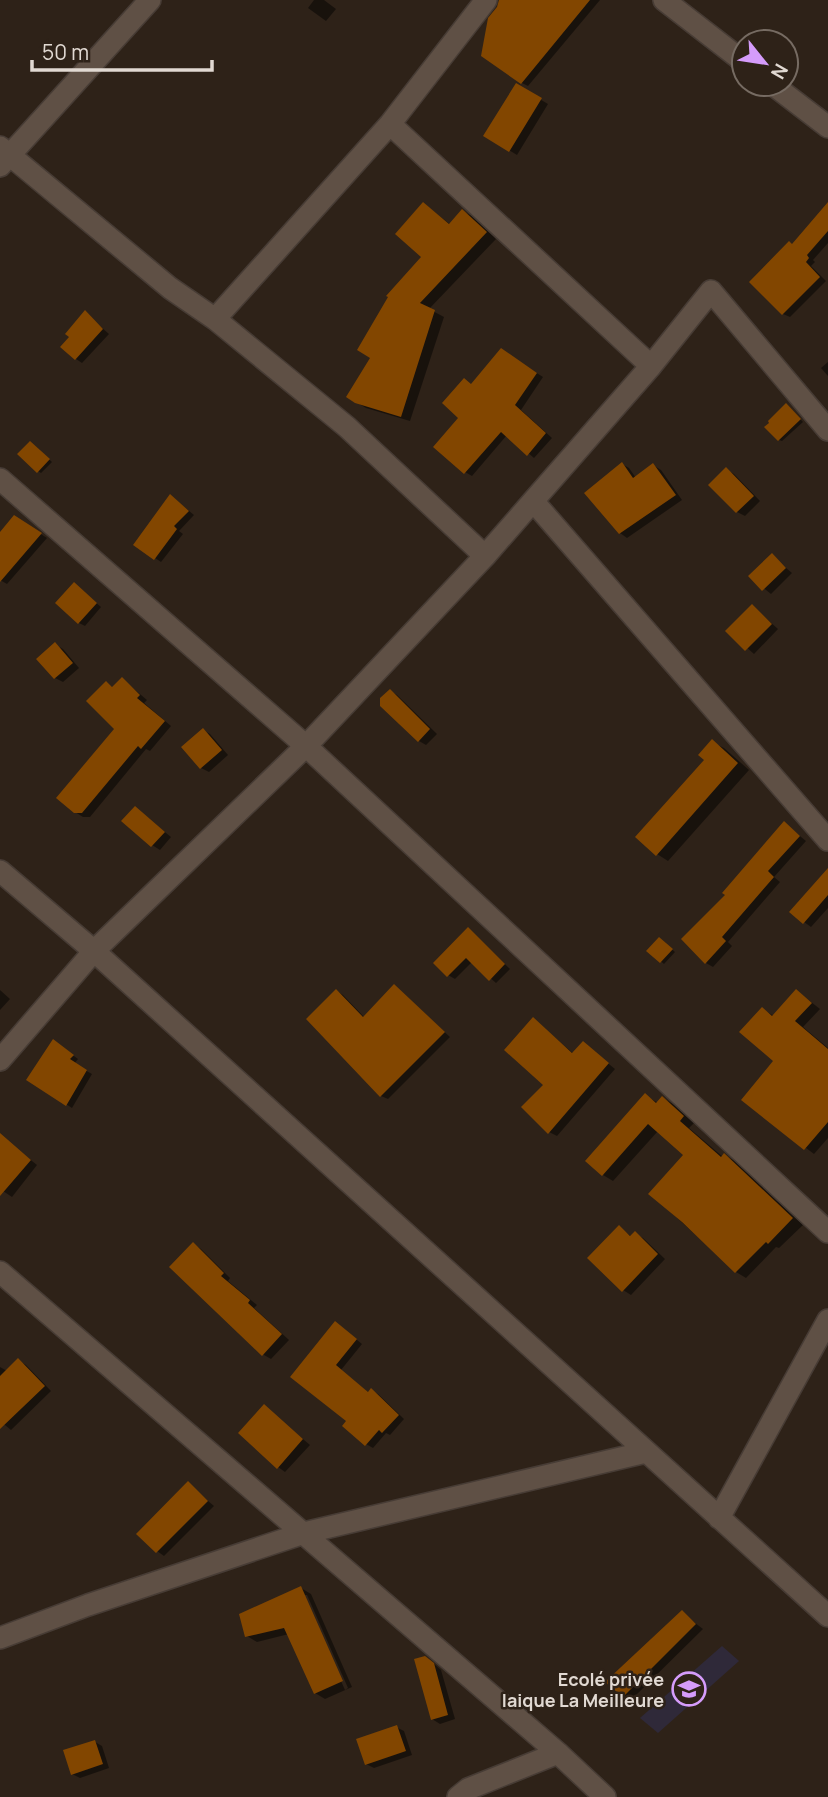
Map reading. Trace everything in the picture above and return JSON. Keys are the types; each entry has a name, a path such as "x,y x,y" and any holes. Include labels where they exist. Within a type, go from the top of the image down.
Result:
{"street":[{"path":"150,0 3,157 170,288 215,319 347,427 485,556"},
{"path":"215,319 390,124 486,0"},
{"path":"664,0 730,51"},
{"path":"790,98 828,127"},
{"path":"390,124 651,366"},
{"path":"0,1060 94,951 306,746 485,556 651,366 712,291 828,430"},
{"path":"0,479 306,746 828,1231"},
{"path":"533,501 828,840"},
{"path":"0,871 94,951 828,1616"},
{"path":"0,1272 558,1753 605,1797"},
{"path":"719,1518 828,1320"},
{"path":"0,1638 88,1605 303,1534 646,1452"},
{"path":"458,1797 468,1789 558,1753"}],"shaded area":[{"name":"Ecolé privée laique La Meilleure","path":"722,1646 739,1661 658,1733 640,1718"}],"building":[{"path":"499,0 590,0 521,84 481,56 488,18"},
{"path":"516,83 542,98 509,152 483,136"},
{"path":"423,202 449,224 462,209 487,232 420,303 435,310 401,417 355,403 346,397 370,358 357,350 388,297 386,296 421,257 395,234"},
{"path":"828,202 828,231 807,255 809,258 806,262 820,277 782,315 749,282 789,241 792,244"},
{"path":"85,310 103,329 75,360 60,347 69,337 65,334"},
{"path":"501,348 537,373 515,405 546,433 527,456 501,432 464,474 433,447 458,418 442,403 464,378 471,384"},
{"path":"786,403 801,419 778,441 764,427"},
{"path":"30,441 50,459 37,473 17,454"},
{"path":"622,462 633,478 653,463 676,495 619,534 584,493"},
{"path":"726,467 754,496 736,513 708,485"},
{"path":"170,494 189,511 174,526 177,529 154,560 133,545"},
{"path":"14,515 42,533 0,582 0,532"},
{"path":"772,553 786,568 762,591 748,576"},
{"path":"74,582 97,603 78,624 55,603"},
{"path":"752,604 772,624 745,651 725,631"},
{"path":"55,642 73,663 54,679 36,659"},
{"path":"122,677 140,695 137,698 165,721 141,749 138,746 82,813 74,813 56,798 114,729 86,701 106,681 112,687"},
{"path":"390,689 430,729 418,742 380,706 380,698"},
{"path":"203,728 222,750 200,769 181,747"},
{"path":"712,739 738,763 656,856 635,837 704,760 698,755"},
{"path":"135,806 165,832 151,847 121,821"},
{"path":"784,821 800,836 768,871 774,877 722,937 726,941 705,964 681,939 725,895 722,893"},
{"path":"828,868 828,895 803,924 789,912"},
{"path":"468,927 505,964 489,981 466,958 447,977 433,963"},
{"path":"659,937 673,949 660,963 646,951"},
{"path":"394,984 445,1032 380,1097 306,1019 336,989 363,1017"},
{"path":"796,989 812,1003 795,1021 828,1049 828,1122 804,1150 741,1100 773,1061 739,1032 762,1007 772,1016"},
{"path":"533,1017 572,1053 583,1041 609,1063 548,1134 521,1107 543,1085 504,1050"},
{"path":"53,1039 74,1055 70,1059 87,1070 66,1106 26,1080"},
{"path":"645,1093 656,1103 662,1096 684,1116 680,1121 721,1157 724,1153 793,1218 735,1273 682,1222 648,1194 683,1155 648,1124 602,1176 585,1161"},
{"path":"0,1133 31,1160 0,1196"},
{"path":"619,1225 630,1236 635,1231 658,1254 622,1292 587,1258"},
{"path":"193,1242 224,1273 221,1276 250,1300 248,1303 282,1334 262,1356 169,1267"},
{"path":"335,1321 357,1339 336,1365 368,1392 371,1388 399,1415 382,1433 379,1430 365,1446 342,1426 346,1421 290,1377"},
{"path":"18,1358 45,1386 0,1429 0,1376"},
{"path":"264,1404 303,1439 277,1469 238,1433"},
{"path":"188,1481 208,1501 156,1553 136,1534"},
{"path":"301,1586 343,1681 314,1694 284,1628 245,1637 239,1614"},
{"path":"682,1610 696,1624 623,1697 605,1682"},
{"path":"425,1656 434,1663 448,1715 431,1720 414,1659"},
{"path":"397,1725 406,1751 365,1765 356,1739"},
{"path":"95,1740 103,1764 71,1775 63,1750"}],"place":[{"name":"Ecolé privée laique La Meilleure","path":"689,1689"}]}
